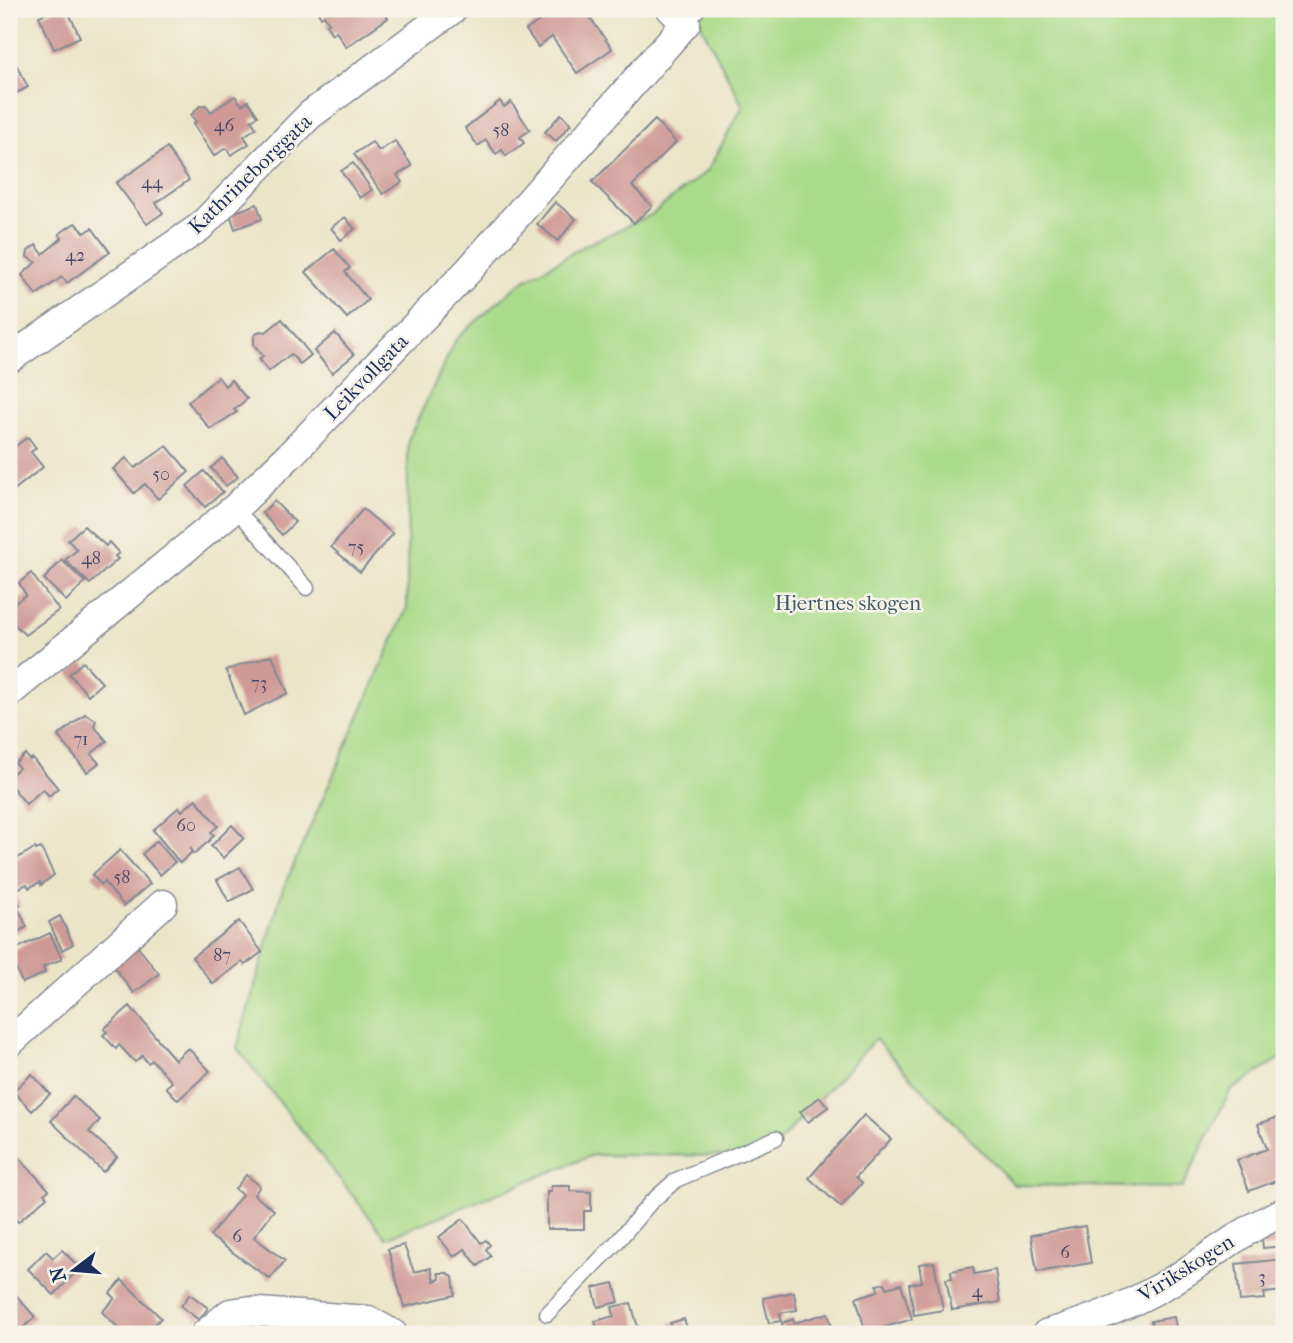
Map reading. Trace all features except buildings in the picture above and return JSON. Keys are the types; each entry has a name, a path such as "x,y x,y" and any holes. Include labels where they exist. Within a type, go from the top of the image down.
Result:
{"street":[{"name":"Kathrineborggata","path":"9,359 200,227 310,115 453,9"},
{"name":"Leikvollgata","path":"9,693 235,508 470,270 685,13"},
{"path":"12,1031 163,904"},
{"name":"Virikskogen","path":"1046,1334 1126,1305 1168,1283 1252,1226 1284,1212"},
{"path":"205,1334 230,1313 244,1311 368,1320 393,1334"}],"lane":[{"path":"235,508 307,588"},
{"path":"547,1314 617,1242 651,1202 676,1180 776,1138"}],"green space":[{"name":"Hjertnes skogen","path":"693,9 1284,9 1284,1056 1230,1091 1182,1188 1014,1185 875,1039 766,1156 593,1155 386,1238 237,1048 282,891 407,608 408,440 456,339 520,283 586,245 651,215 708,170 743,106"}]}
